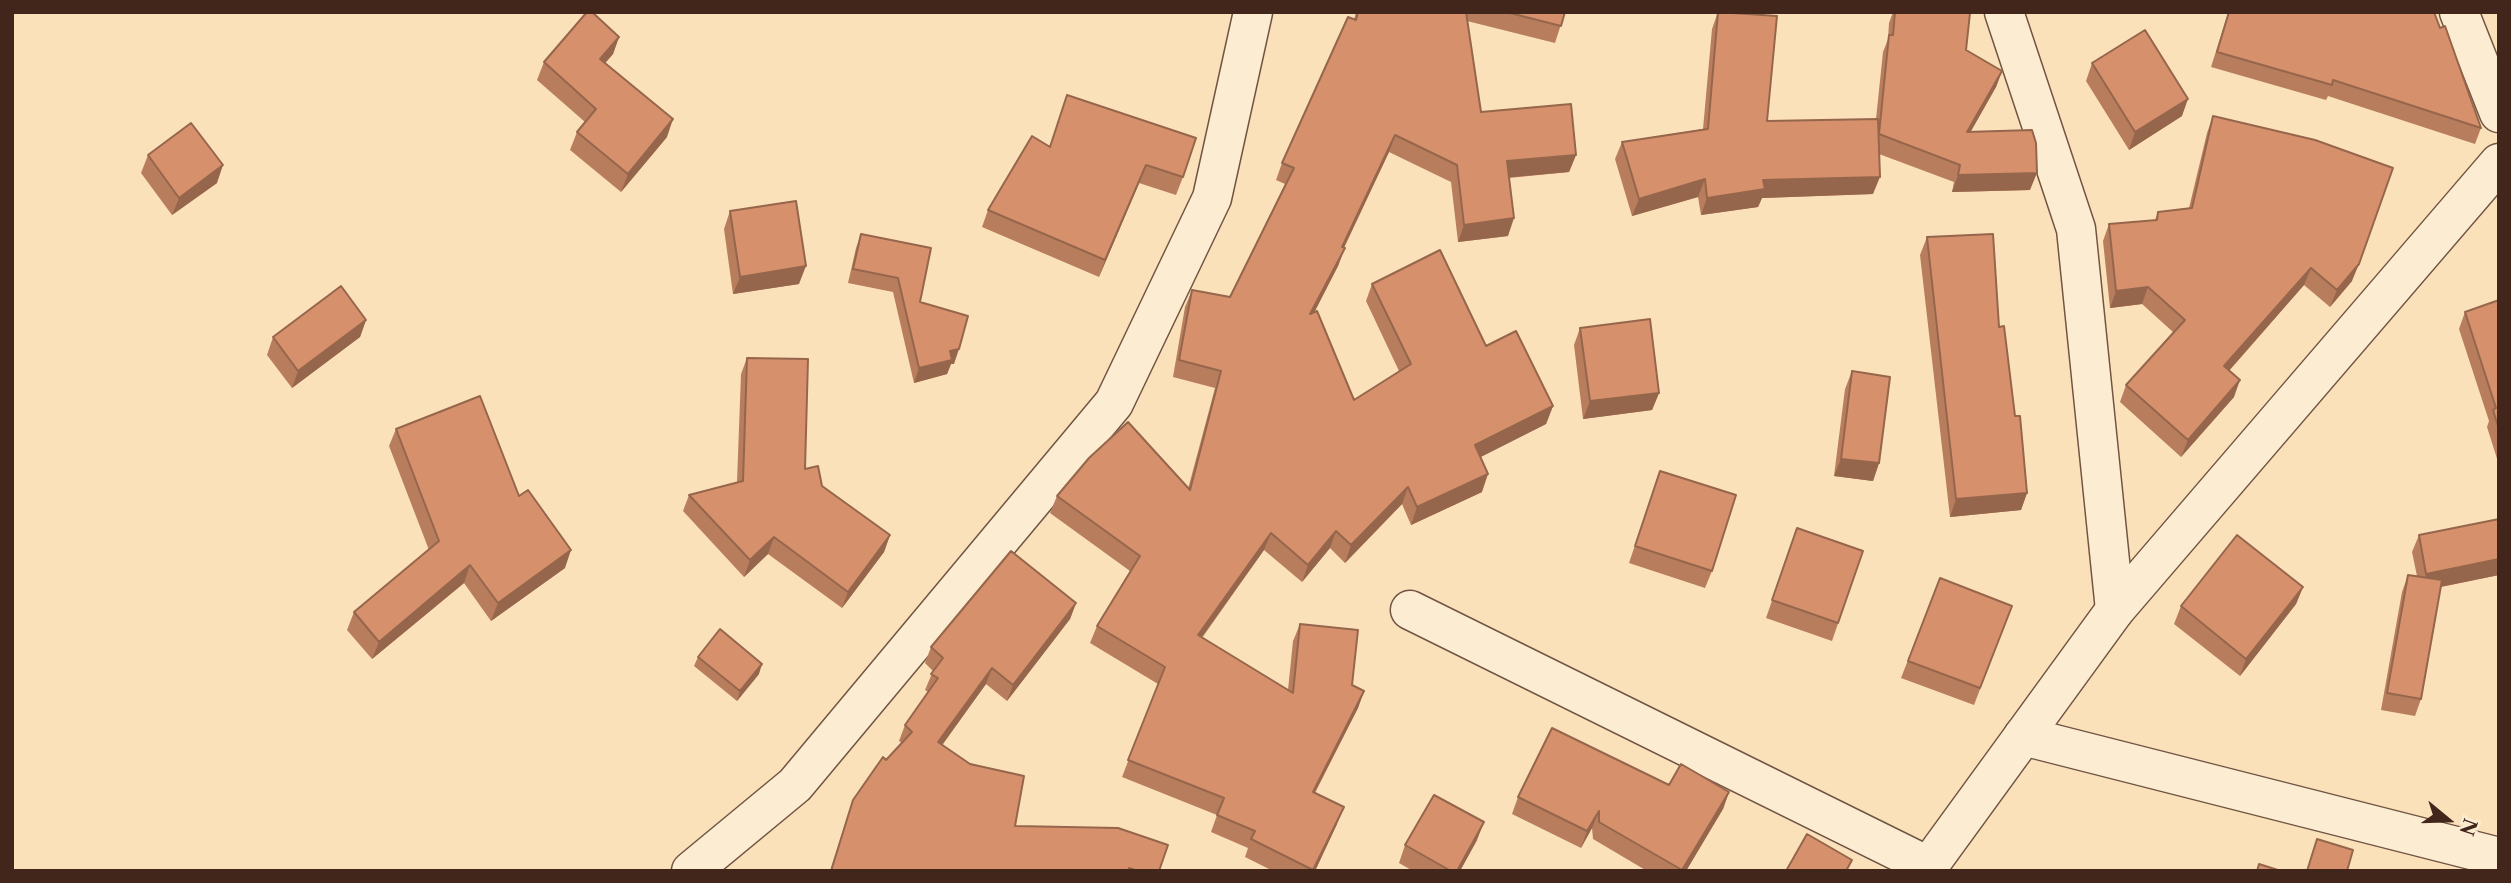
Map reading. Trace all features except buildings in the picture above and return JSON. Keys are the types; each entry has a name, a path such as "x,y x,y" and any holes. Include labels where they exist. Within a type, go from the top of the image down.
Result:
{"street":[{"path":"691,871 795,785 1114,403 1212,198 1253,12"},
{"path":"2004,12 2076,229 2115,610"},
{"path":"2459,12 2499,113"},
{"path":"1410,610 1926,869 2115,610 2499,163"},
{"path":"2024,736 2499,856"}]}
